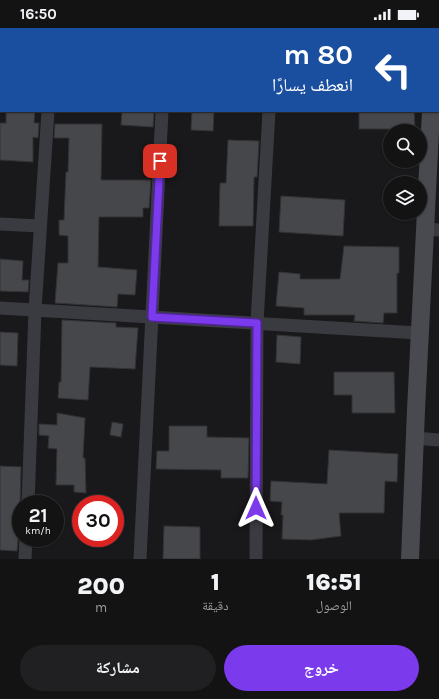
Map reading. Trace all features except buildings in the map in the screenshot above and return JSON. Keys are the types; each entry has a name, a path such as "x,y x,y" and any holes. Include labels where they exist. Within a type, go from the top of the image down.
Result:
{"street":[{"path":"28,495 35,310 48,112"},
{"path":"140,559 162,112"},
{"path":"256,559 257,323 269,112"},
{"path":"410,559 419,333 432,229 431,112"},
{"path":"0,224 40,226"},
{"path":"0,308 419,333"},
{"path":"415,438 439,440"},
{"path":"26,547 26,559"}],"route":[{"path":"160,161 152,317 257,323 256,508"}]}
